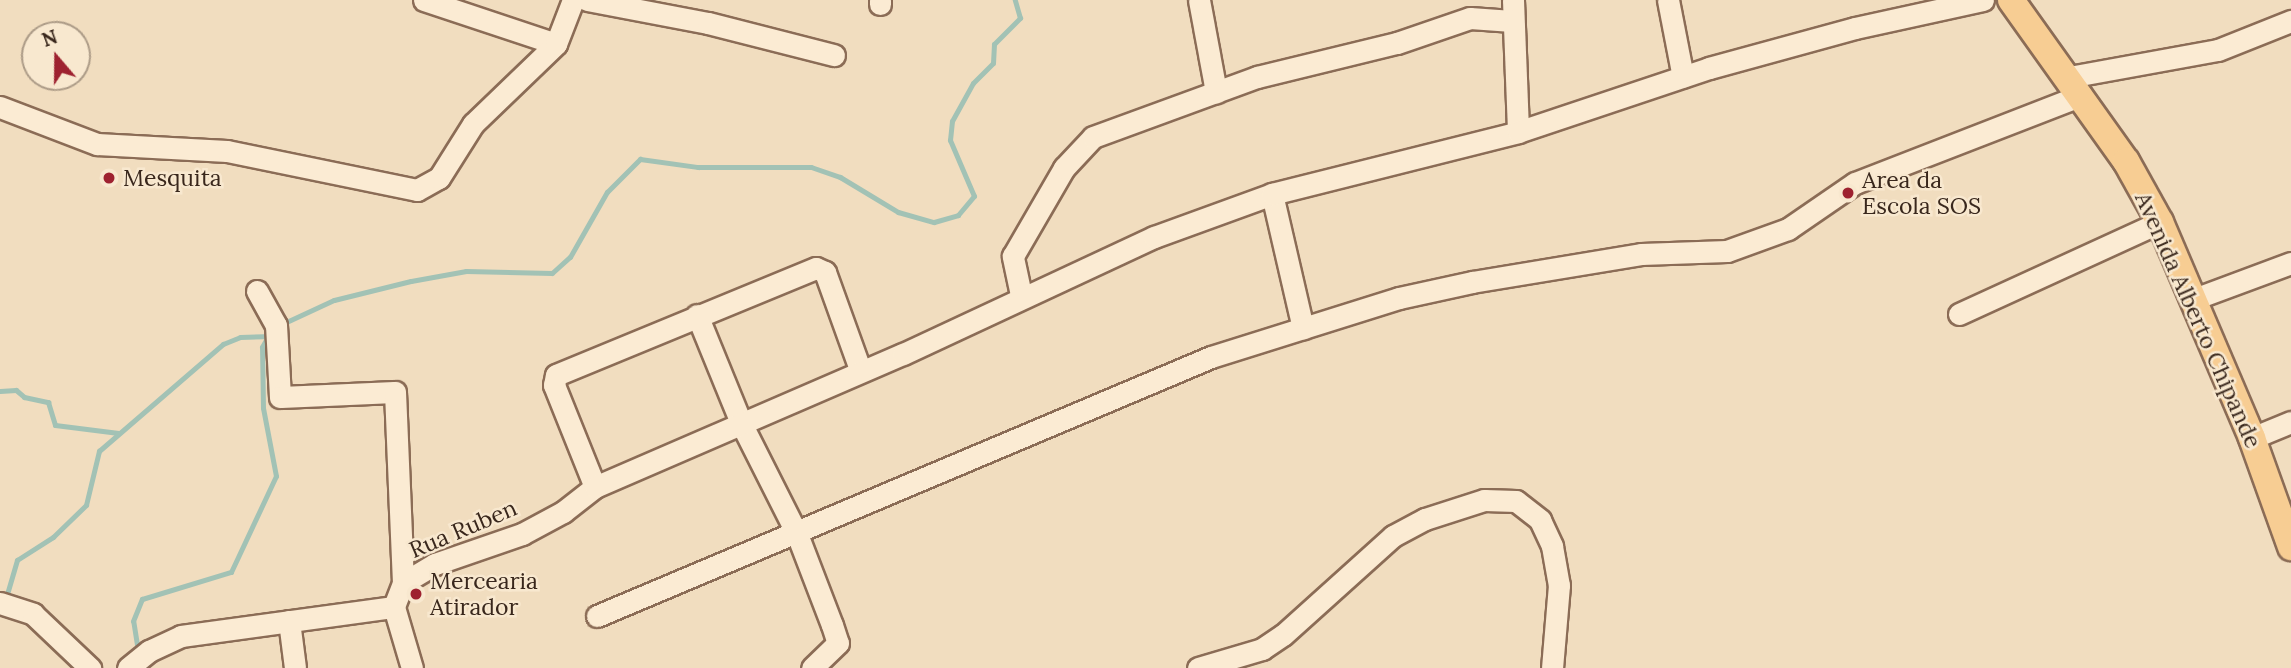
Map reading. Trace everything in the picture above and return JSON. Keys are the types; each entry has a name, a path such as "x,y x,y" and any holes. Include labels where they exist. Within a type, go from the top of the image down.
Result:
{"main road":[{"name":"Avenida Alberto Chipande","path":"2011,0 2075,86 2160,222 2252,438 2291,547"}],"street":[{"path":"424,0 556,44"},
{"path":"0,107 97,144 227,151 418,190 439,178 473,124 556,44 573,0"},
{"path":"587,0 708,23 834,55"},
{"path":"1199,0 1216,93"},
{"path":"1668,0 1683,77"},
{"name":"Rua Ruben","path":"257,290 276,325 280,397 395,392 403,583 436,564 522,534 563,512 595,487 860,369 903,354 1021,295 1154,237 1272,194 1518,132 1683,77 1856,28 1983,0"},
{"path":"1021,295 1013,256 1078,149 1093,136 1216,93 1470,18 1513,10 1518,132"},
{"path":"597,616 797,534 1104,399 1211,357 1399,298 1472,282 1641,254 1727,251 1788,229 1856,183 2075,86 2218,50 2291,21"},
{"path":"1272,194 1303,328"},
{"path":"1959,314 2160,222"},
{"path":"2194,299 2291,263"},
{"path":"595,487 554,385 556,375 816,268 825,272 860,369"},
{"path":"697,315 741,423 797,534 838,643 812,668"},
{"path":"2252,438 2291,422"},
{"path":"1198,668 1262,649 1283,635 1394,536 1425,519 1484,500 1516,501 1540,520 1552,546 1559,585 1552,668"},
{"path":"403,583 394,607 412,668"},
{"path":"0,603 33,614 90,668"},
{"path":"128,668 149,651 181,636 394,607"},
{"path":"289,621 295,668"}],"waterway":[{"path":"282,324 334,300 411,281 466,271 552,273 570,257 607,192 640,159 698,167 811,167 840,177 898,212 934,222 958,215 974,196 950,140 952,121 973,83 993,63 994,44 1020,18 1015,0"},
{"path":"138,651 133,621 142,599 231,572 276,476 263,408 262,347 271,331"},
{"path":"5,601 17,560 53,537 86,505 99,451 223,344 240,337 264,336"},
{"path":"0,391 16,390 24,397 48,402 55,425 118,433"}],"place":[{"name":"Mesquita","path":"109,178"},
{"name":"Area da Escola SOS","path":"1848,193"},
{"name":"Mercearia Atirador","path":"416,594"}]}
